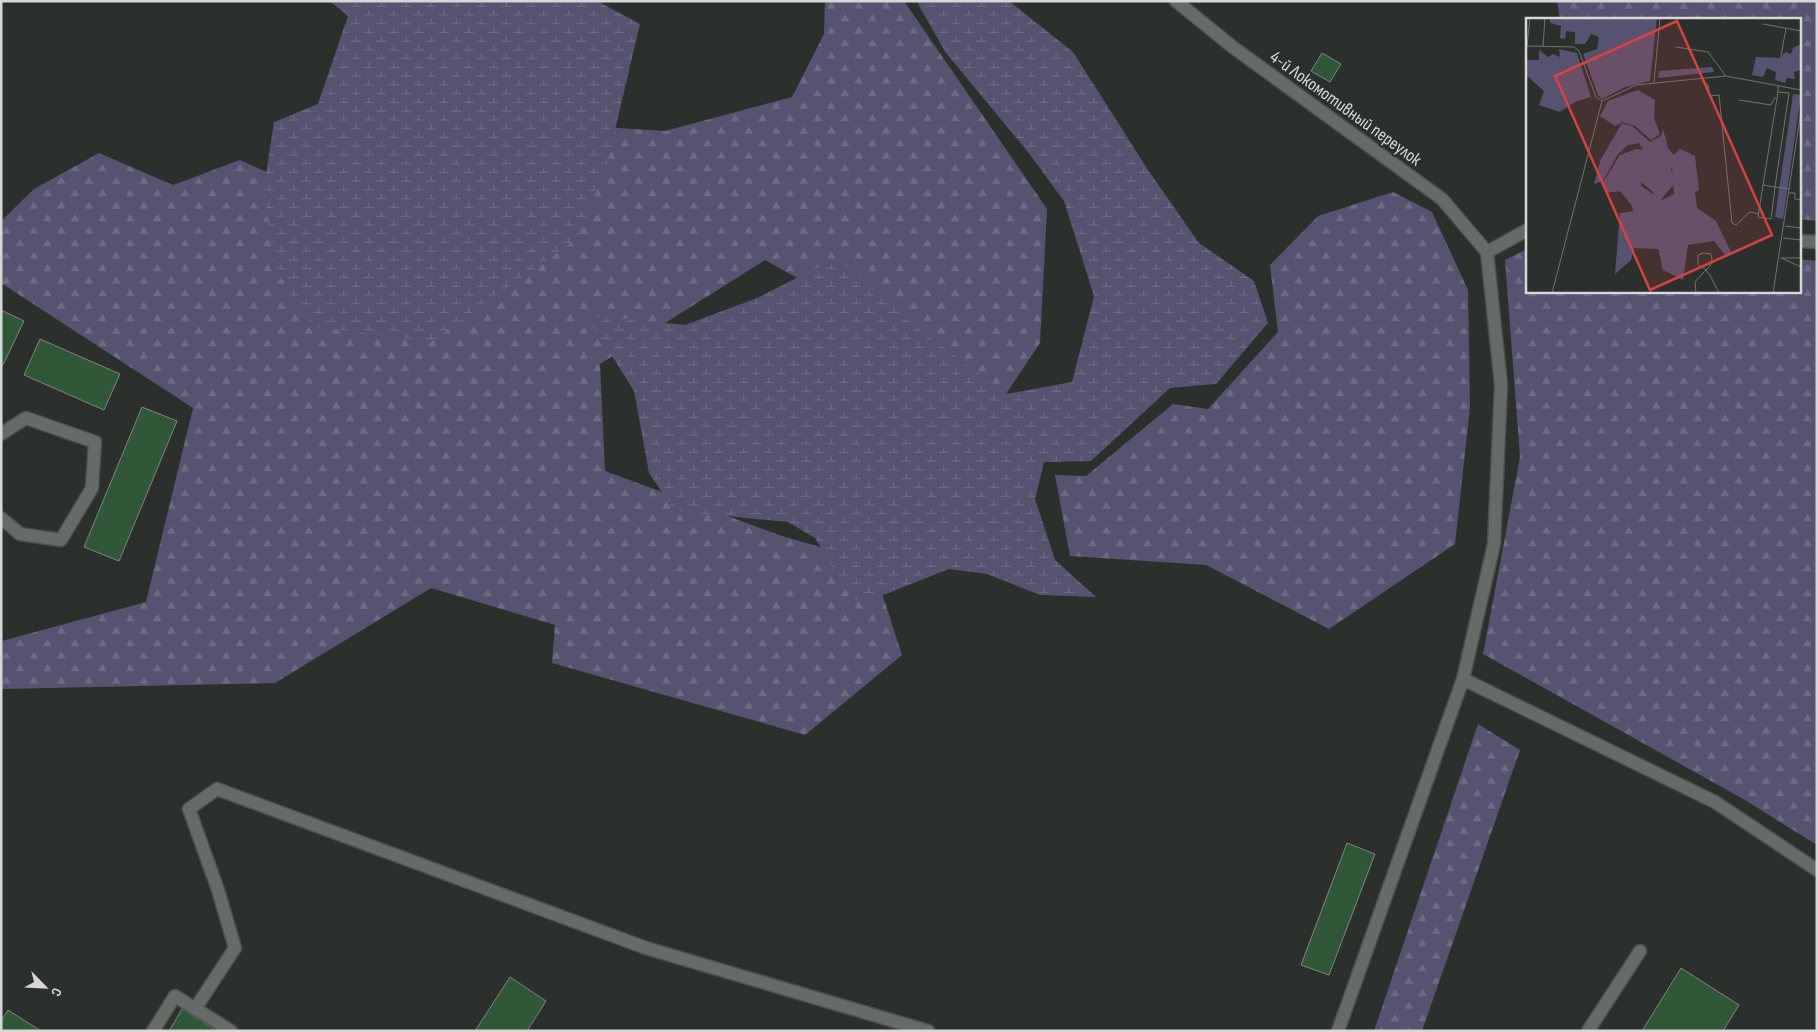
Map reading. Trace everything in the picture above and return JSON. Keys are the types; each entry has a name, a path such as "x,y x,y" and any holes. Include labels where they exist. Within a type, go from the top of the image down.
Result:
{"street":[{"name":"4-й Локомотивный переулок","path":"1176,1 1234,48 1442,199 1487,252"},
{"path":"1335,1029 1463,679 1494,544 1500,385 1487,252 1526,231"},
{"path":"1800,241 1817,242"},
{"path":"1,434 26,418 95,442 92,488 61,540 20,534 1,518"},
{"path":"1463,679 1715,802 1817,870"},
{"path":"195,1008 235,948 218,890 189,809 218,789 646,948 928,1031"},
{"path":"1588,1031 1640,951"},
{"path":"153,1031 175,996 230,1031"}],"green space":[{"path":"330,1 597,1 640,24 607,164 578,238 431,342 312,326 273,265 264,187 274,122 318,104 348,16"},
{"path":"825,1 904,1 1047,209 1040,343 1006,394 765,260 600,364 605,471 782,536 872,562 902,655 805,735 552,663 555,625 431,588 275,683 1,689 2,641 146,602 193,408 1,283 1,221 34,189 99,153 173,185 240,160 311,192 555,124 665,131 792,97 824,34"},
{"path":"918,1 1009,1 1073,52 1148,170 1199,243 1254,281 1268,323 1216,384 1170,388 1091,461 1044,462 1035,499 1055,560 1096,597 1040,595 987,574 949,569 878,597 852,600 815,538 788,522 675,511 649,473 634,391 586,315 685,325 757,298 836,258 911,323 1006,394 1072,382 1094,296 1064,201 1028,152 946,53"},
{"path":"1557,1 1817,1 1817,221 1800,219 1800,18 1560,18"},
{"path":"1393,192 1432,212 1468,290 1470,407 1455,544 1329,629 1206,565 1070,556 1055,475 1086,476 1173,404 1208,409 1278,332 1270,265 1318,216"},
{"path":"1526,250 1526,292 1800,292 1800,259 1817,261 1817,845 1745,800 1483,654 1520,457 1505,260"},
{"path":"1478,724 1520,750 1422,1031 1374,1031"}],"building":[{"path":"1322,53 1341,64 1330,82 1311,71"},
{"path":"1,310 24,321 3,365 1,364"},
{"path":"40,339 120,374 104,410 24,375"},
{"path":"142,407 177,421 119,561 84,547"},
{"path":"1347,843 1375,854 1329,975 1301,965"},
{"path":"1681,968 1739,1005 1723,1031 1642,1031"},
{"path":"510,977 546,1001 527,1031 475,1031"},
{"path":"182,1009 214,1029 213,1031 169,1031"},
{"path":"8,1010 41,1031 1,1031 1,1021"}]}
